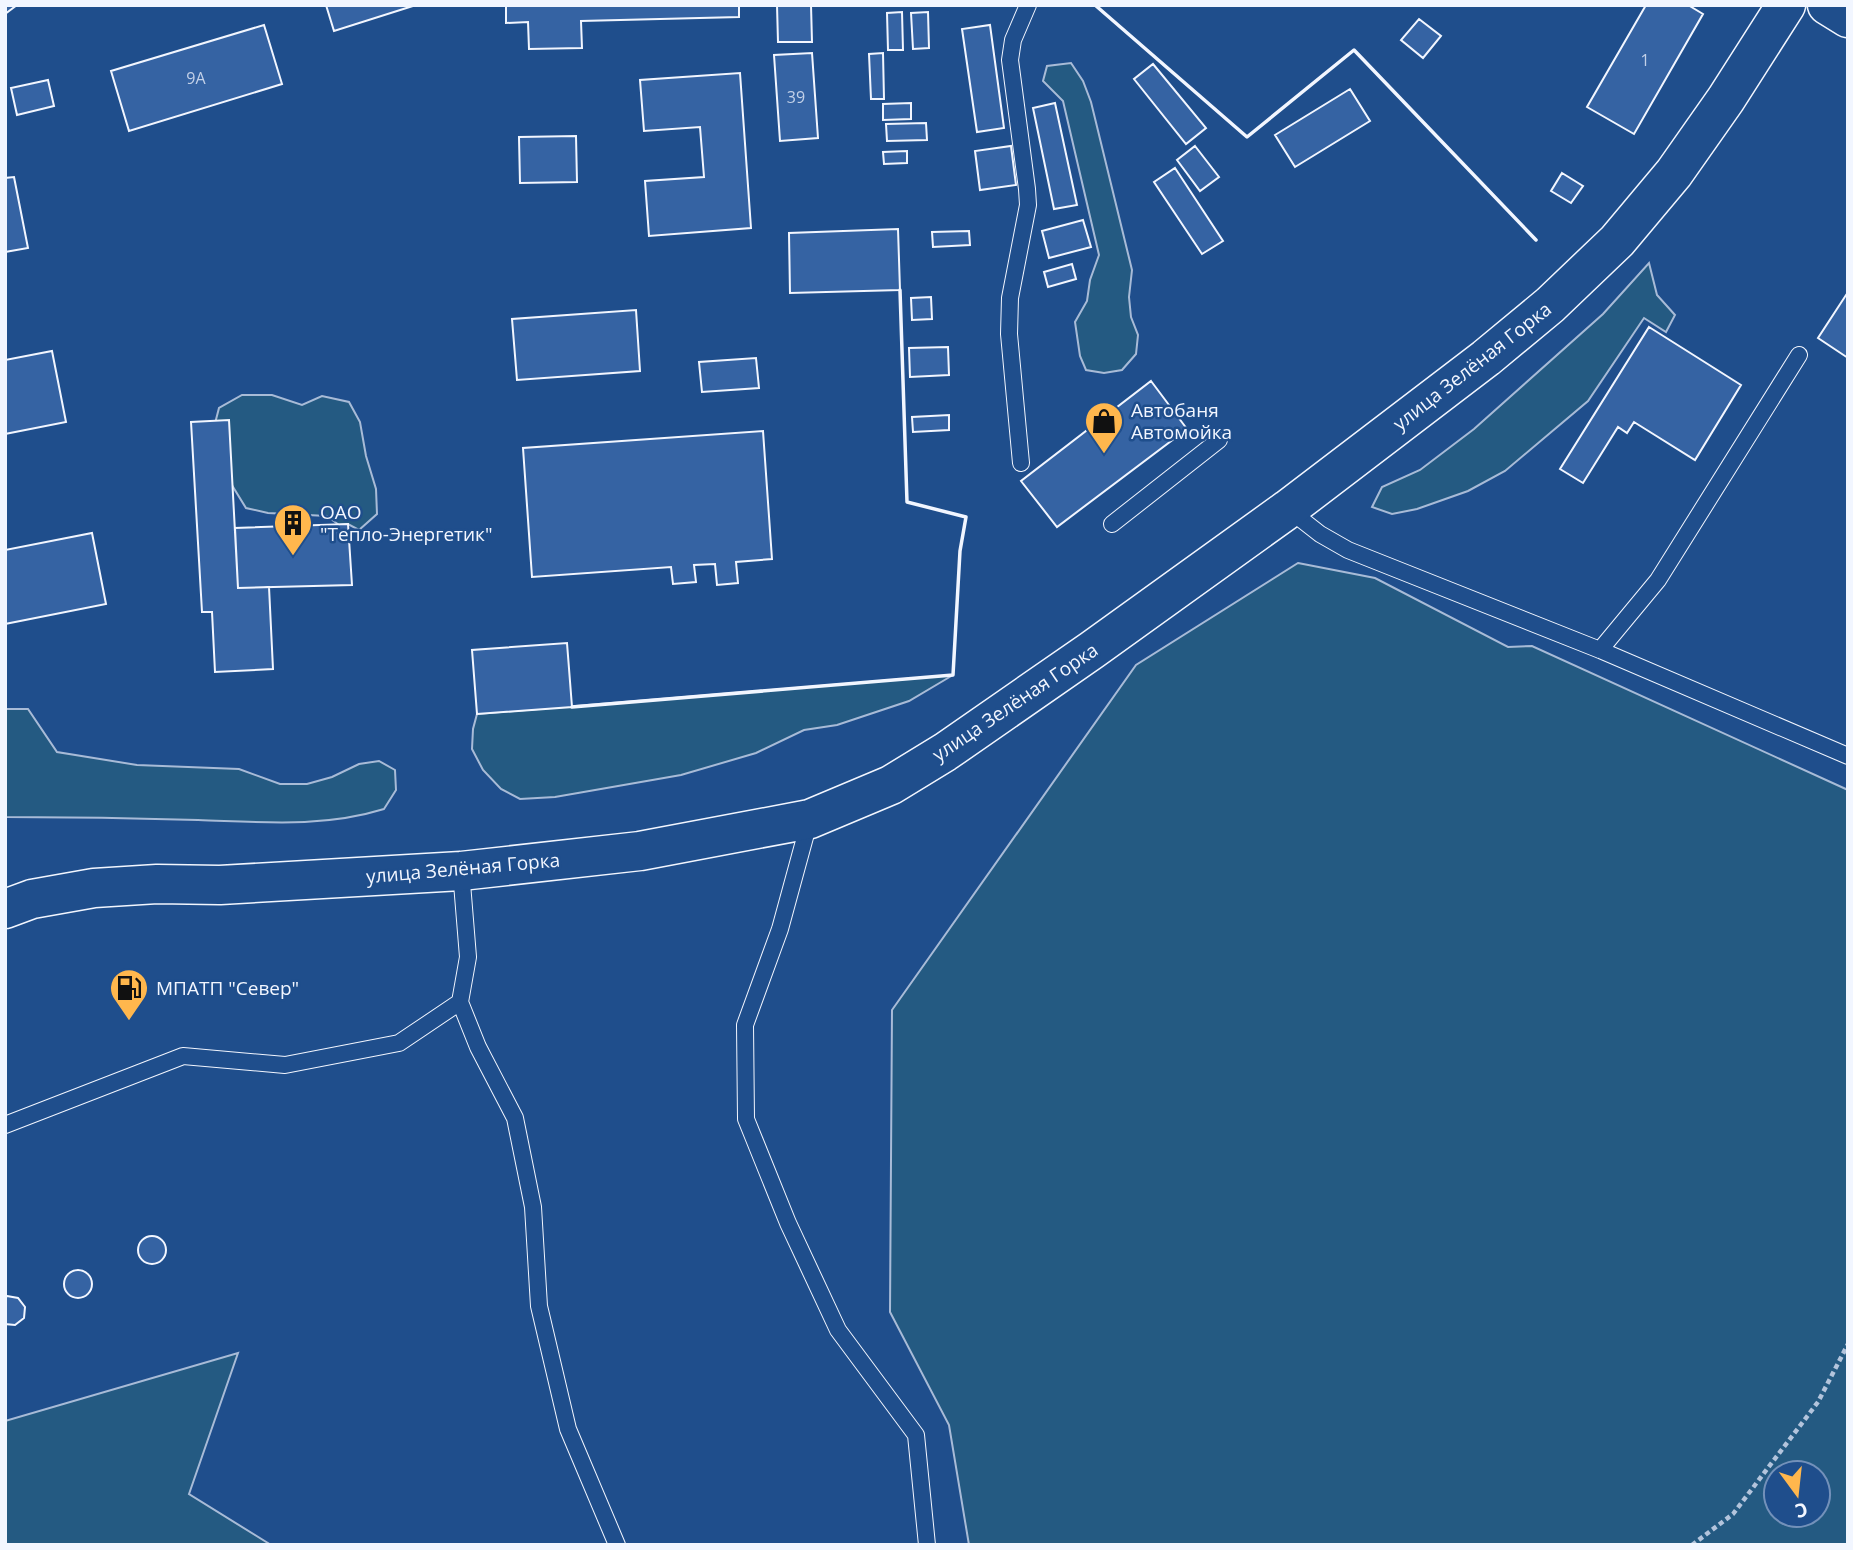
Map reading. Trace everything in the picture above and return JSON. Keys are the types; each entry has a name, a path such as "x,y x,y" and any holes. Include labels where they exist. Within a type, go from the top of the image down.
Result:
{"street":[{"name":"улица Зелёная Горка","path":"5,909 32,899 94,888 461,871 640,851 810,819 891,785 945,752 1092,650 1288,509 1486,358 1550,305 1617,241 1674,173 1726,99 1786,5"},
{"path":"1827,5 1848,19"}],"lane":[{"path":"1021,463 1010,334 1010,298 1028,197 1010,60 1013,40 1028,5"},
{"path":"1600,650 1658,580 1799,355"},
{"path":"1112,524 1219,440"},
{"path":"1288,509 1320,534 1348,550 1600,650 1848,756"},
{"path":"810,819 780,929 745,1025 746,1119 788,1223 838,1330 916,1435 927,1545"},
{"path":"461,871 468,957 460,1002 478,1046 515,1118 533,1207 539,1306 568,1429 617,1545"},
{"path":"5,1125 183,1056 285,1065 400,1043 460,1002"}],"path":[{"path":"1692,1545 1733,1514 1818,1402 1848,1344"}],"shaded area":[{"path":"1071,63 1083,81 1091,102 1132,270 1129,297 1131,317 1138,335 1136,354 1122,370 1104,373 1086,370 1080,356 1075,322 1087,301 1090,280 1099,255 1063,101 1043,81 1047,66"},
{"path":"1649,263 1657,295 1675,315 1666,332 1644,318 1588,401 1505,471 1468,491 1417,509 1392,514 1372,507 1382,487 1420,470 1474,429 1603,314"},
{"path":"242,395 272,395 302,405 322,396 349,402 360,422 376,489 377,514 359,530 348,524 339,525 327,516 268,513 246,508 230,482 212,435 219,408"},
{"path":"1298,563 1375,578 1508,647 1532,646 1848,790 1848,1545 969,1545 949,1425 890,1312 892,1010 1136,665"},
{"path":"953,675 909,701 837,725 804,730 756,753 681,775 555,797 520,799 501,789 483,770 472,749 477,714"},
{"path":"5,709 28,709 57,752 137,765 239,769 280,784 307,784 332,777 359,764 379,761 395,770 396,790 384,809 315,821 5,817"},
{"path":"238,1353 189,1494 271,1545 5,1545 5,1421"}],"building":[{"path":"5,5 17,5 5,14"},
{"path":"326,5 416,5 334,31"},
{"path":"506,5 739,5 739,17 581,21 582,48 529,49 528,22 506,23"},
{"path":"777,5 811,5 812,42 778,42"},
{"path":"1646,5 1688,5 1703,14 1634,134 1587,107"},
{"path":"902,12 903,50 888,50 887,13"},
{"path":"928,12 929,48 913,49 911,13"},
{"path":"1419,19 1441,36 1423,58 1401,40"},
{"path":"264,25 282,84 129,131 111,71"},
{"path":"990,25 1004,128 977,132 962,29"},
{"path":"812,53 818,138 780,141 774,55"},
{"path":"883,53 884,99 871,99 869,54"},
{"path":"1153,64 1206,128 1186,144 1134,79"},
{"path":"740,73 751,228 649,236 645,181 704,177 700,127 644,131 640,80"},
{"path":"48,80 54,106 17,115 11,88"},
{"path":"1350,89 1370,121 1295,167 1275,135"},
{"path":"911,103 911,119 883,120 883,104"},
{"path":"1055,103 1077,205 1054,209 1033,108"},
{"path":"926,123 927,140 887,141 886,124"},
{"path":"576,136 577,182 520,183 519,137"},
{"path":"1011,146 1016,185 980,190 975,151"},
{"path":"1195,146 1219,177 1200,191 1177,160"},
{"path":"907,151 907,163 884,164 883,152"},
{"path":"1175,168 1223,241 1202,254 1154,182"},
{"path":"1562,173 1583,186 1571,203 1551,191"},
{"path":"14,177 28,248 5,252 5,178"},
{"path":"1083,220 1091,247 1049,258 1042,231"},
{"path":"898,229 900,290 790,293 789,233"},
{"path":"969,231 970,245 933,247 932,232"},
{"path":"1072,264 1076,279 1048,287 1044,272"},
{"path":"1848,292 1848,358 1818,338"},
{"path":"931,297 932,319 912,320 911,298"},
{"path":"636,310 640,371 517,380 512,319"},
{"path":"1649,327 1741,385 1695,460 1634,422 1627,433 1618,427 1583,483 1560,469"},
{"path":"948,347 949,375 910,377 909,348"},
{"path":"52,351 66,422 5,434 5,360"},
{"path":"756,358 759,388 702,392 699,362"},
{"name":"Автобаня Автомойка","path":"1151,381 1187,429 1057,527 1021,481"},
{"path":"949,415 949,430 913,432 912,417"},
{"path":"229,420 238,588 269,587 273,669 215,672 212,612 202,612 191,422"},
{"path":"763,431 772,559 736,562 738,583 717,585 715,564 694,565 696,582 673,584 671,567 532,577 523,448"},
{"name":"ОАО \"Тепло-Энергетик\"","path":"348,524 352,585 238,588 235,528"},
{"path":"92,533 106,604 5,624 5,550"},
{"path":"567,643 572,707 477,714 472,650"},
{"path":"152,1236 162,1240 166,1250 162,1260 152,1264 142,1260 138,1250 142,1240"},
{"path":"78,1270 88,1274 92,1284 88,1294 78,1298 68,1294 64,1284 68,1274"},
{"path":"7,1296 18,1298 25,1307 24,1318 15,1325 5,1324"}],"wall":[{"path":"1095,5 1247,137 1354,50 1536,240"},
{"path":"572,707 953,675 960,551 966,517 907,502 900,290"}],"place":[{"name":"Автобаня Автомойка","path":"1104,455"},
{"name":"ОАО \"Тепло-Энергетик\"","path":"293,557"},
{"name":"МПАТП \"Север\"","path":"129,1022"}]}
